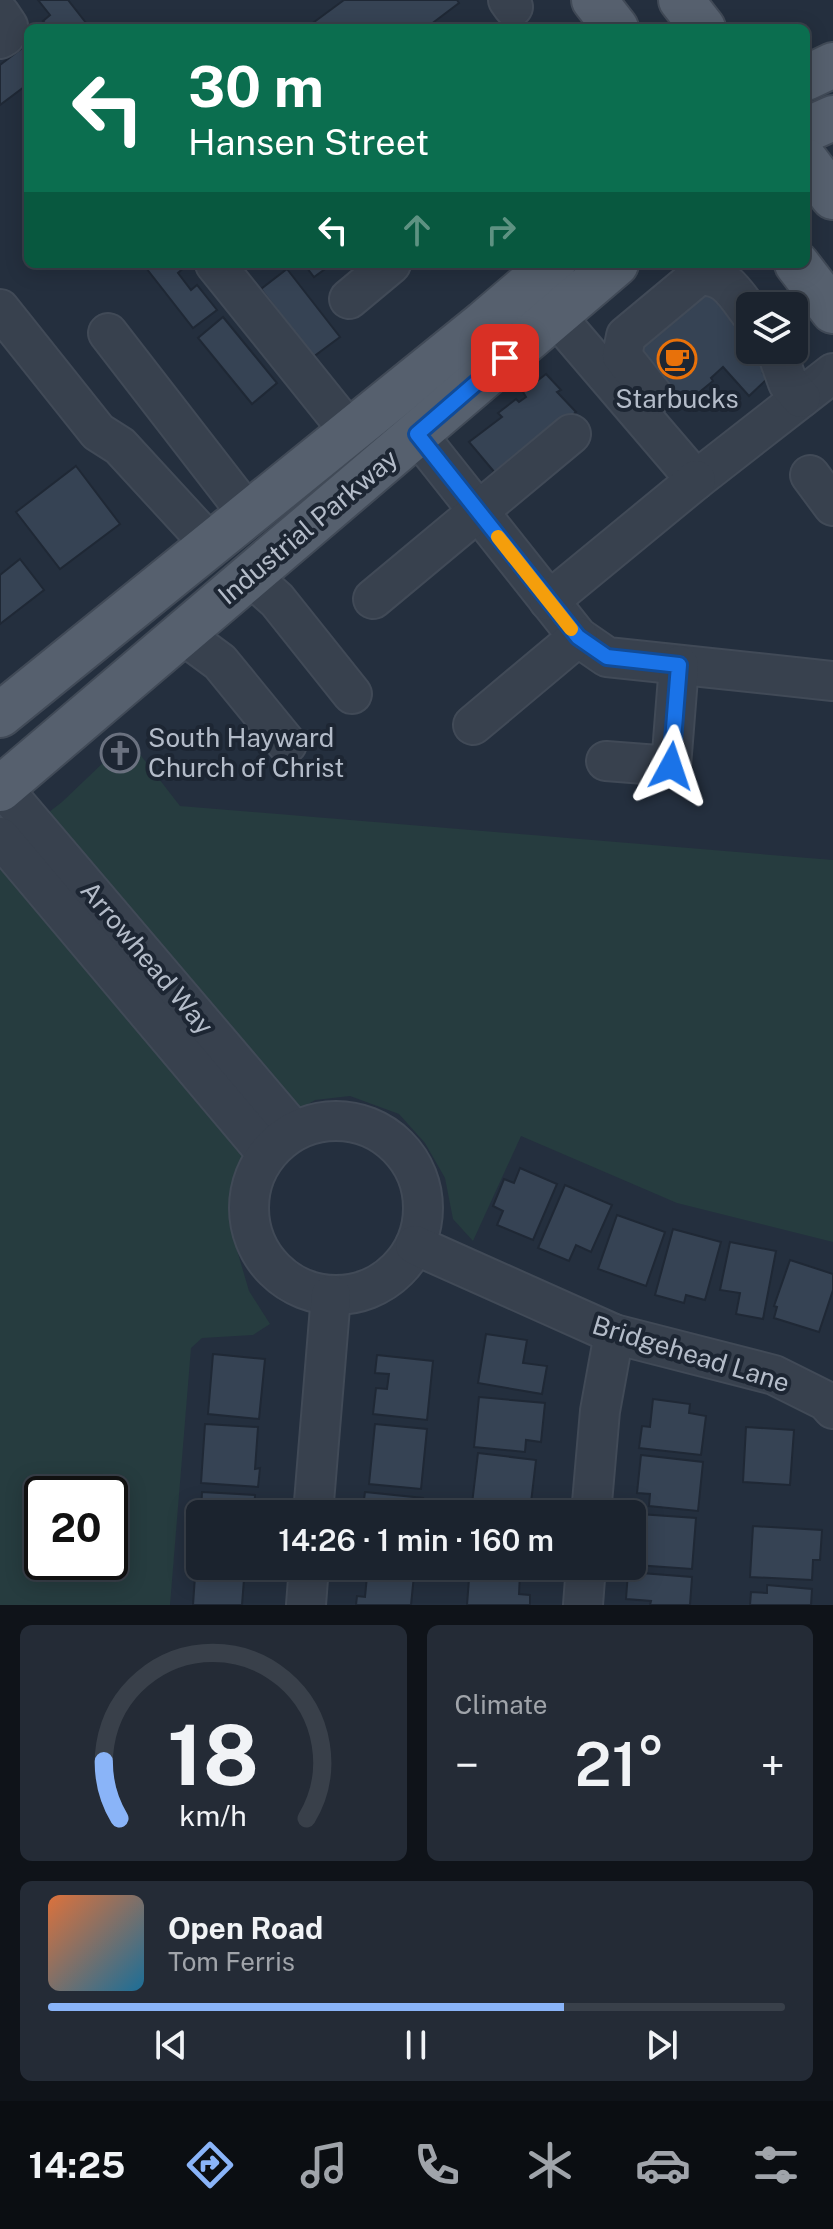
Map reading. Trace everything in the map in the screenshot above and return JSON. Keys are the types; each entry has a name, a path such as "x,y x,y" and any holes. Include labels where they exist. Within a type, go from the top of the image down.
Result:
{"main road":[{"path":"594,0 613,24"},
{"path":"681,0 700,24"},
{"path":"810,76 833,65"},
{"path":"810,128 833,118"},
{"path":"810,166 833,197"},
{"name":"Industrial Parkway","path":"0,715 548,268"},
{"name":"Industrial Parkway","path":"1,787 611,268"},
{"path":"800,268 833,311"}],"street":[{"path":"0,14 8,26 5,36 0,39"},
{"path":"218,268 350,432"},
{"path":"349,299 386,268"},
{"path":"652,429 653,396 622,356 626,336 698,276 723,278 736,295"},
{"path":"0,309 98,432 120,446 211,545"},
{"path":"554,314 696,480"},
{"path":"108,333 248,514"},
{"path":"781,364 788,383 801,398"},
{"path":"549,601 833,373"},
{"path":"417,434 578,637 607,657 833,681"},
{"path":"373,599 571,434"},
{"path":"810,475 833,506"},
{"path":"250,576 277,600 352,694"},
{"path":"182,634 220,662 287,744"},
{"path":"473,725 578,637"},
{"path":"606,761 671,766 679,665"},
{"name":"Arrowhead Way","path":"1,787 281,1143"},
{"name":"Arrowhead Way","path":"0,837 281,1143"},
{"path":"343,1121 369,1127 392,1141 409,1160 422,1193 423,1214 415,1245 402,1266 379,1284 360,1292 331,1295 293,1284 272,1268 257,1246 249,1220 249,1195 257,1171 281,1143 318,1122 343,1121"},
{"name":"Bridgehead Lane","path":"415,1245 614,1334 774,1375 826,1401 833,1409"},
{"path":"314,1500 331,1295"},
{"path":"592,1500 600,1411 614,1334"},
{"path":"306,1605 308,1580"},
{"path":"583,1605 585,1580"}],"green space":[{"path":"128,739 180,806 833,860 833,1242 677,1203 521,1136 473,1241 453,1219 445,1178 425,1143 399,1114 350,1096 315,1100 260,1133 235,1180 232,1233 249,1291 270,1324 253,1335 202,1338 191,1348 170,1605 0,1605 0,850 62,802"}],"building":[{"path":"38,0 68,0 87,24 46,24 43,21 50,15"},
{"path":"344,0 457,0 459,3 431,24 311,24"},
{"path":"24,47 24,87 0,105 0,65"},
{"path":"146,268 184,268 178,273 191,290 197,285 217,310 193,328"},
{"path":"307,268 326,268 314,277"},
{"path":"287,269 340,337 313,357 261,289"},
{"path":"714,282 736,310 736,364 772,366 763,373 768,378 749,396 723,367 711,378 713,381 691,399 688,396 676,406 629,350"},
{"path":"223,317 277,383 252,404 198,338"},
{"path":"546,374 561,390 557,392 576,412 501,480 469,442 502,417 498,413 516,399 519,402 526,397 523,392"},
{"path":"76,466 120,524 60,569 16,512"},
{"path":"20,559 44,590 0,624 0,575"},
{"path":"520,1168 557,1184 533,1240 497,1225 503,1211 493,1206 504,1179 514,1183"},
{"path":"565,1185 612,1205 591,1252 576,1245 569,1261 538,1248"},
{"path":"617,1215 665,1232 646,1286 598,1269"},
{"path":"673,1229 721,1242 705,1300 686,1295 684,1303 655,1295"},
{"path":"730,1242 776,1251 763,1319 736,1314 740,1293 720,1290"},
{"path":"790,1260 833,1274 833,1290 819,1332 774,1318 777,1307 774,1306"},
{"path":"486,1334 527,1340 523,1363 547,1366 542,1394 478,1383"},
{"path":"213,1354 265,1359 259,1419 208,1414"},
{"path":"377,1355 433,1361 427,1420 373,1414 376,1388 387,1389 389,1374 375,1373"},
{"path":"479,1397 545,1403 541,1442 526,1440 525,1452 474,1447"},
{"path":"653,1399 690,1404 689,1413 706,1416 701,1455 639,1448 642,1426 650,1427"},
{"path":"205,1424 258,1427 255,1469 260,1468 258,1487 201,1483"},
{"path":"375,1424 427,1429 421,1489 369,1484"},
{"path":"746,1427 794,1430 790,1485 743,1482"},
{"path":"478,1453 536,1460 531,1500 472,1500"},
{"path":"641,1455 703,1462 698,1511 649,1506 650,1494 637,1493"},
{"path":"202,1492 255,1495 255,1500 202,1500"},
{"path":"365,1492 423,1498 423,1500 364,1500"},
{"path":"646,1514 696,1518 692,1569 646,1566"},
{"path":"753,1526 822,1530 820,1560 813,1560 812,1580 750,1577"},
{"path":"646,1573 692,1577 690,1605 650,1605 651,1601 626,1599 627,1580 646,1580"},
{"path":"195,1580 244,1580 242,1605 193,1605"},
{"path":"367,1580 414,1580 411,1605 356,1605 357,1596 365,1597"},
{"path":"469,1580 520,1580 519,1594 530,1595 530,1605 467,1605"},
{"path":"767,1585 812,1589 811,1605 750,1605 751,1592 767,1593"}],"slow traffic":[{"path":"498,537 571,629"}],"place":[{"name":"Starbucks","path":"677,359"},
{"name":"South Hayward Church of Christ","path":"120,753"}],"route":[{"path":"505,358 417,434 578,637 607,657 679,665 671,766"}]}
